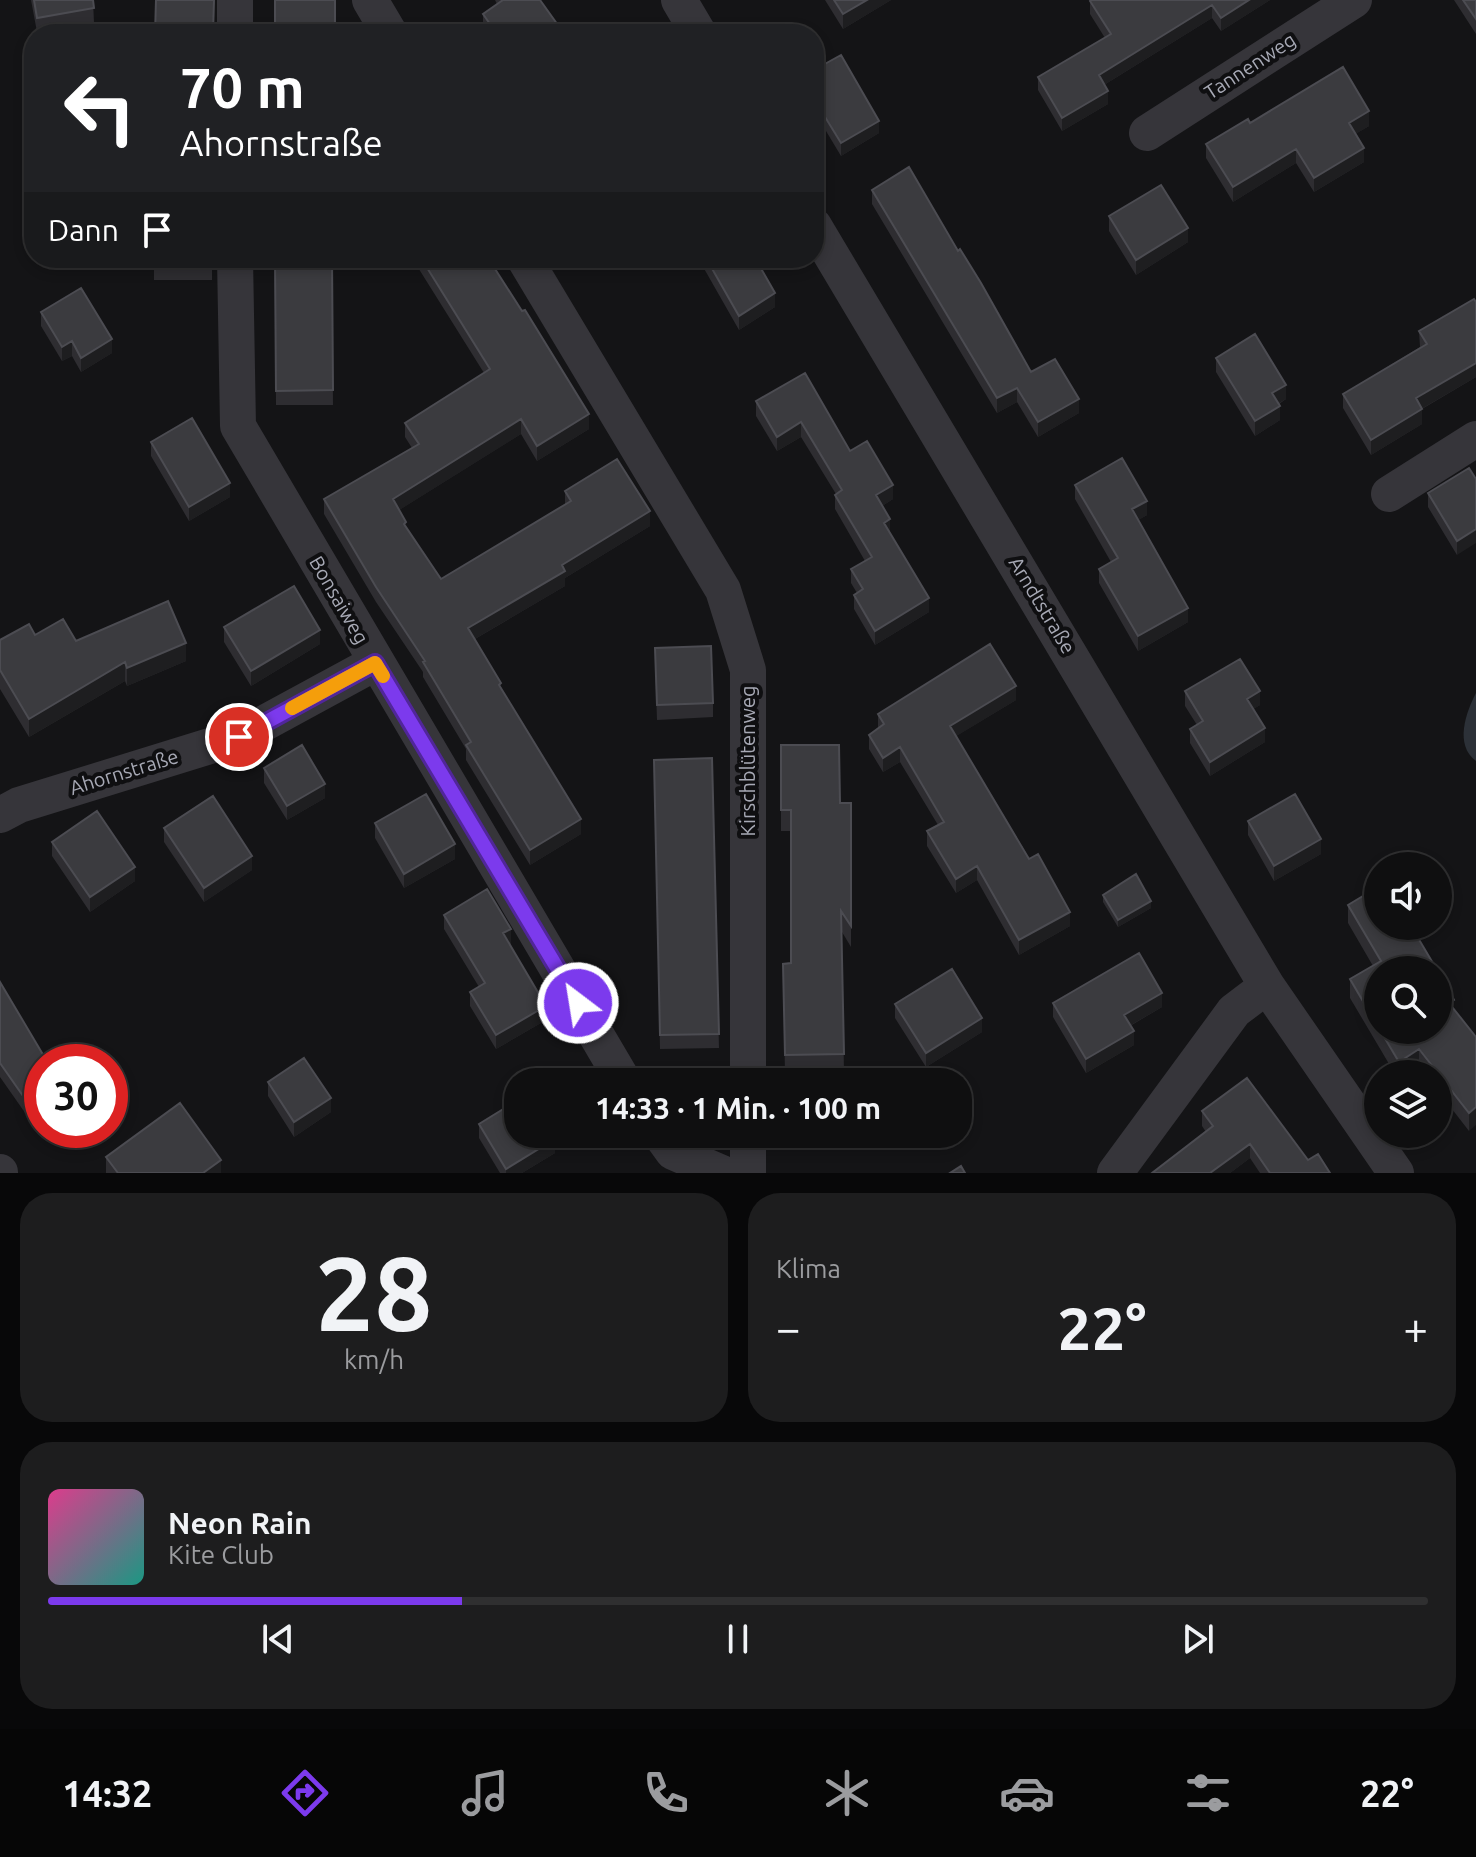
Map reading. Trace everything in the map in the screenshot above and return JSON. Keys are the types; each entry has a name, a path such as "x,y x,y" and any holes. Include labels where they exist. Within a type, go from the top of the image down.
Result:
{"street":[{"path":"235,0 235,24"},
{"path":"370,0 384,24"},
{"path":"679,0 693,24"},
{"name":"Tannenweg","path":"1147,133 1354,0"},
{"name":"Arndtstraße","path":"824,243 1267,986 1396,1173"},
{"name":"Bonsaiweg","path":"235,268 238,426 616,1068"},
{"name":"Kirschblütenweg","path":"530,268 723,590 748,670 748,1068"},
{"path":"1389,494 1476,439"},
{"name":"Ahornstraße","path":"0,815 19,805 239,737 375,663"},
{"path":"1115,1173 1234,1011 1267,986"},
{"path":"670,1148 722,1173"},
{"path":"748,1148 748,1173"}],"shaded area":[{"path":"1476,693 1476,761 1465,746 1464,728"}],"building":[{"path":"34,0 93,0 94,8 37,18"},
{"path":"156,0 214,0 213,24 155,24"},
{"path":"275,0 335,0 335,24 275,24"},
{"path":"503,0 540,0 557,24 490,24 483,14"},
{"path":"834,0 867,0 843,14"},
{"path":"1091,0 1249,0 1221,18 1212,5 1099,75 1108,91 1062,118 1038,77 1111,34"},
{"path":"1463,0 1476,0 1476,19"},
{"path":"841,55 879,121 841,143 824,115 824,64"},
{"path":"1343,67 1369,111 1349,123 1364,148 1314,178 1296,149 1233,187 1206,144 1248,119 1250,123"},
{"path":"909,167 958,251 960,249 981,283 1031,372 1055,359 1079,399 1038,422 1017,388 997,398 872,190"},
{"path":"1161,185 1188,228 1136,260 1109,216"},
{"path":"275,268 332,268 333,390 276,391"},
{"path":"427,268 494,268 522,311 525,310 589,414 537,446 521,419 393,499 406,522 404,524 441,579 571,501 565,491 617,459 650,511 562,565 565,571 468,628 581,819 530,850 466,745 471,742 425,661 376,587 324,499 419,444 405,423 490,369"},
{"path":"712,268 761,268 775,293 739,316"},
{"path":"81,288 112,339 81,358 72,341 62,347 41,312"},
{"path":"1474,299 1476,363 1416,398 1422,409 1371,440 1343,394 1427,344 1419,331"},
{"path":"1255,334 1286,385 1272,393 1280,406 1255,421 1216,358"},
{"path":"805,373 850,451 867,441 893,485 876,495 890,519 884,523 929,598 875,631 854,595 863,589 851,569 872,557 835,495 842,490 801,422 777,437 756,401"},
{"path":"192,418 230,483 189,507 151,442"},
{"path":"1122,458 1147,501 1132,509 1188,608 1138,636 1099,569 1118,558 1075,485"},
{"path":"1469,468 1476,479 1476,529 1457,541 1428,493"},
{"path":"294,586 320,630 251,671 224,627"},
{"path":"168,601 186,643 127,668 125,662 29,719 0,670 0,640 29,624 35,635 63,619 76,641"},
{"path":"990,644 1016,686 950,726 1029,859 1038,854 1070,912 1019,940 977,866 956,879 927,831 944,822 900,747 883,758 869,735 884,724 878,714"},
{"path":"711,646 713,703 657,705 655,648"},
{"path":"1240,659 1260,691 1247,699 1265,728 1210,762 1190,729 1203,721 1185,691"},
{"path":"302,745 325,784 287,806 264,768"},
{"path":"781,745 839,745 840,803 851,803 851,926 841,911 844,1054 785,1055 783,964 791,963 791,810 781,810"},
{"path":"712,758 719,1034 660,1035 654,760"},
{"path":"426,794 455,844 404,874 375,823"},
{"path":"1295,794 1321,839 1274,866 1248,821"},
{"path":"213,796 252,856 204,888 164,828"},
{"path":"97,811 135,867 90,897 52,842"},
{"path":"1136,874 1151,901 1118,920 1103,895"},
{"path":"487,889 511,929 503,933 546,1006 496,1035 470,992 485,983 444,915"},
{"path":"1364,895 1364,932 1348,905"},
{"path":"1369,940 1419,940 1429,956 1378,956"},
{"path":"1139,953 1162,993 1124,1015 1134,1031 1086,1059 1053,1003"},
{"path":"952,969 982,1018 926,1053 895,1004"},
{"path":"1364,971 1364,1003 1350,979"},
{"path":"0,982 37,1044 24,1044 24,1097 0,1063"},
{"path":"1452,1007 1476,1037 1476,1107 1469,1113 1452,1091 1452,1060 1428,1060 1419,1049 1398,1060 1388,1044 1452,1044"},
{"path":"304,1058 331,1098 294,1122 268,1082"},
{"path":"1247,1078 1308,1160 1318,1154 1330,1173 1270,1173 1250,1144 1210,1173 1152,1173 1213,1126 1202,1111"},
{"path":"180,1103 221,1160 203,1173 118,1173 106,1157 118,1148 128,1148 128,1141"},
{"path":"504,1109 504,1148 540,1148 506,1169 479,1124"},
{"path":"961,1166 965,1173 950,1173"}],"slow traffic":[{"path":"292,708 375,663 383,676"}],"route":[{"path":"239,737 375,663 578,1003"}]}
